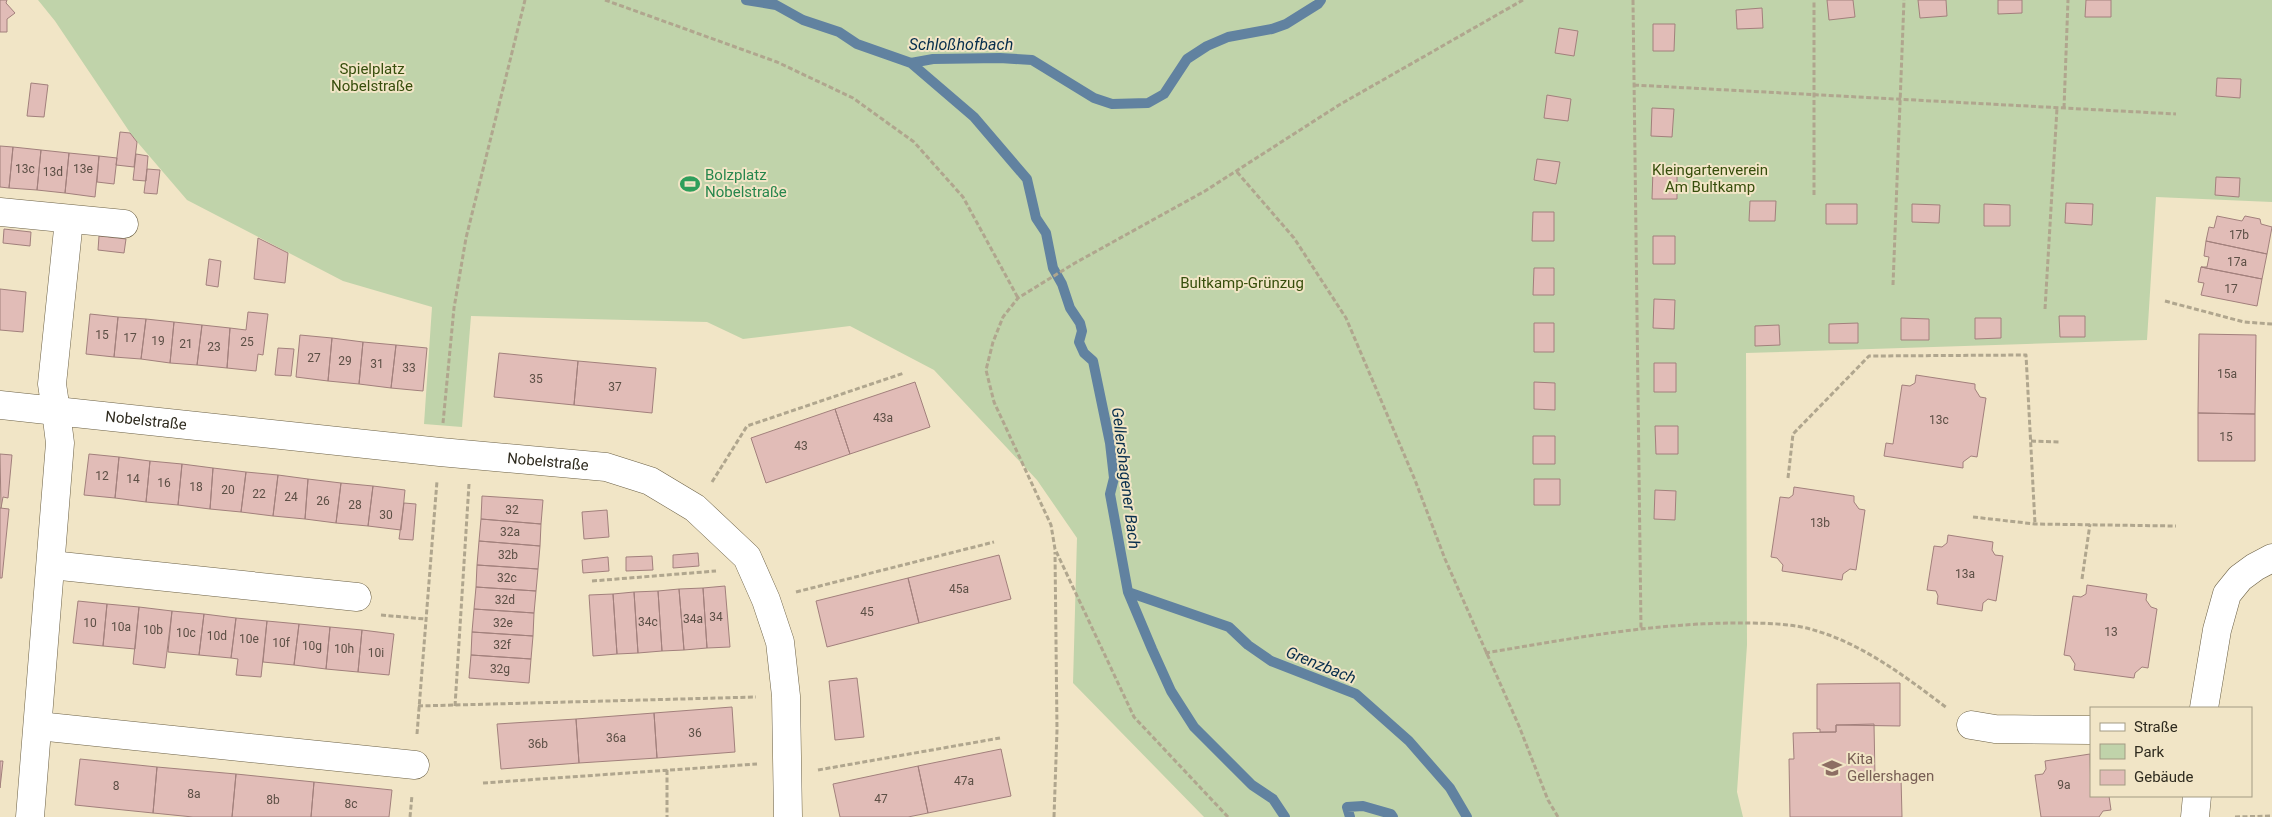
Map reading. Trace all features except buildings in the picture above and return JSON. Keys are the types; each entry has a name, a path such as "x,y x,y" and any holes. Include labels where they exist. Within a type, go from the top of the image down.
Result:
{"street":[{"path":"0,212 124,224"},
{"path":"30,817 60,443 52,384 69,220"},
{"name":"Nobelstraße","path":"0,405 440,452 606,467 650,481 695,508 747,557 766,600 780,642 786,696 788,817"},
{"path":"2204,707 2217,630 2227,594 2240,578 2272,558"},
{"path":"51,565 357,597"},
{"path":"39,720 355,744"},
{"path":"39,720 415,766"},
{"path":"1971,725 1995,729 2090,730"},
{"path":"2195,817 2197,797"}],"path":[{"path":"410,817 418,706 454,308 466,238 525,0"},
{"path":"605,0 786,66 853,98 914,142 963,197 1018,298"},
{"path":"1054,817 1057,730 1055,549 1051,525 994,402 986,370 993,342 1003,317 1018,298 1075,263 1237,172 1339,105 1523,0"},
{"path":"1633,0 1641,629"},
{"path":"1814,0 1814,195"},
{"path":"1893,285 1904,0"},
{"path":"2064,108 2068,0"},
{"path":"1634,85 2176,114"},
{"path":"2045,309 2057,108"},
{"path":"1237,172 1294,238 1346,318 1485,653 1519,726 1548,800 1558,817"},
{"path":"2165,301 2244,322 2272,324"},
{"path":"1788,478 1793,434 1870,356 2026,355 2035,524"},
{"path":"695,508 747,426 904,372"},
{"path":"2031,441 2061,442"},
{"path":"455,706 471,454"},
{"path":"1973,517 2035,524 2176,526"},
{"path":"2082,579 2090,524"},
{"path":"766,600 994,542"},
{"path":"1055,549 1134,716 1228,817"},
{"path":"592,581 726,571 747,557"},
{"path":"1485,653 1613,632 1704,623 1766,623 1816,630 1866,652 1899,672 1971,725"},
{"path":"418,706 786,696"},
{"path":"483,783 667,770 788,769 1000,738"},
{"path":"667,770 667,817"},
{"path":"2235,817 2272,816"}],"green space":[{"name":"Bultkamp-Grünzug","path":"38,0 2272,0 2272,202 2156,197 2147,340 1746,353 1747,645 1737,792 1743,817 1204,817 1073,683 1077,538 1037,480 934,370 850,326 743,339 707,322 471,316 462,427 424,424 432,307 343,281 187,200 133,137 55,21"}],"waterway":[{"name":"Schloßhofbach","path":"746,0 776,5 803,20 839,32 857,44 911,63 933,59 1000,58 1032,60 1094,98 1112,104 1148,103 1164,94 1187,59 1207,46 1228,37 1272,29 1286,24 1318,4 1321,0"},
{"name":"Gellershagener Bach","path":"911,63 974,117 1027,179 1036,218 1046,233 1053,268 1062,284 1070,308 1080,323 1082,331 1079,342 1084,353 1093,361 1110,443 1114,478 1110,494 1128,592 1171,691 1194,727 1252,785 1273,799 1285,817"},
{"name":"Grenzbach","path":"1128,592 1229,627 1248,645 1271,661 1356,694 1409,741 1450,788 1467,817"},
{"path":"1350,817 1347,807 1363,806 1391,814 1393,817"}],"place":[{"name":"Bolzplatz Nobelstraße","path":"690,184"},
{"name":"Kita Gellershagen","path":"1832,768"}],"park label":[{"name":"Spielplatz Nobelstraße","path":"372,78"},
{"name":"Kleingartenverein Am Bultkamp","path":"1710,178"}]}
